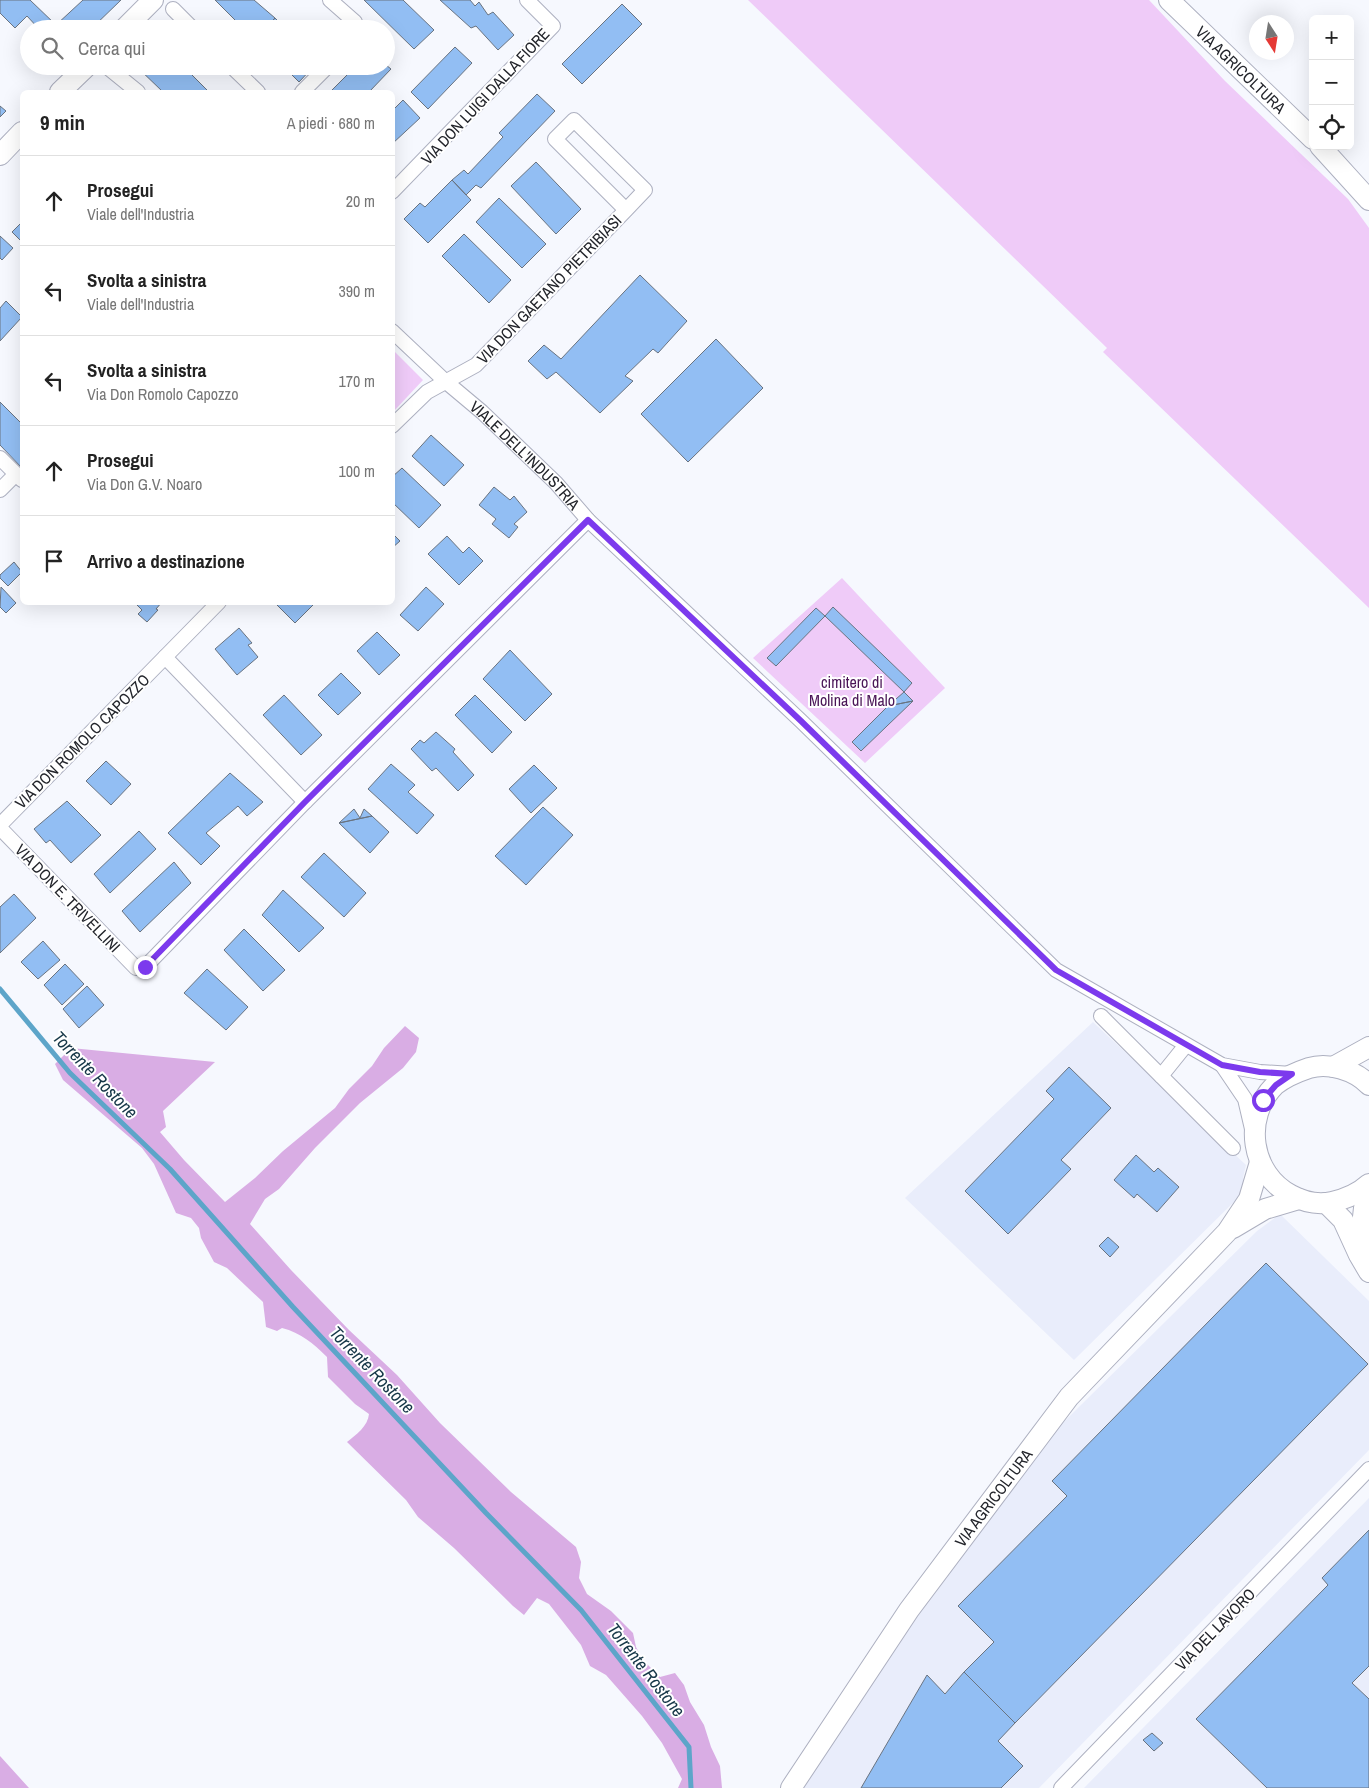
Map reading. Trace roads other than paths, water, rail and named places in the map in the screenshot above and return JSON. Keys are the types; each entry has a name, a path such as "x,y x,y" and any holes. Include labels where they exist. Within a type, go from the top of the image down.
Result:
{"main road":[{"path":"133,20 153,0"},
{"name":"VIA AGRICOLTURA","path":"1169,0 1309,135"},
{"path":"62,90 78,75"},
{"path":"1,150 20,134"},
{"path":"1324,150 1369,200"},
{"path":"1333,1067 1369,1048"},
{"name":"VIALE DELL'INDUSTRIA","path":"1369,1085 1350,1072 1333,1067 1312,1067 1292,1074 1276,1085 1263,1100 1256,1118 1254,1138 1260,1162 1270,1178 1283,1191 1299,1199 1313,1203 1326,1203 1345,1199 1363,1190 1369,1184"},
{"name":"VIA AGRICOLTURA","path":"791,1788 909,1610 1069,1397 1227,1232 1249,1199 1260,1162"},
{"path":"1364,1264 1364,1208 1369,1195"},
{"name":"VIA AGRICOLTURA","path":"1227,1232 1265,1209 1299,1199"},
{"path":"1326,1203 1343,1220 1364,1264"}],"street":[{"path":"330,0 353,20"},
{"name":"VIA DON LUIGI DALLA FIORE","path":"395,189 554,26 527,0"},
{"path":"172,9 184,20"},
{"path":"117,75 136,90"},
{"path":"240,75 256,90"},
{"path":"304,90 319,75"},
{"name":"VIA DON GAETANO PIETRIBIASI","path":"445,381 476,365 626,210 645,190 574,120 555,140 626,210"},
{"name":"VIALE DELL'INDUSTRIA","path":"395,334 445,381 482,412 556,483 588,520 801,721 1056,970 1222,1065 1260,1072 1292,1074"},
{"path":"395,423 426,392 445,381"},
{"path":"0,458 19,477 0,490"},
{"path":"165,657 305,802 588,520"},
{"name":"VIA DON ROMOLO CAPOZZO","path":"0,827 216,605"},
{"name":"VIA DON E. TRIVELLINI","path":"0,827 136,968 145,967 305,802"},
{"path":"1101,1016 1233,1148"},
{"path":"1161,1076 1186,1045"},
{"name":"VIALE DELL'INDUSTRIA","path":"1222,1065 1245,1099 1254,1138"},
{"name":"VIA DEL LAVORO","path":"1061,1788 1369,1470"}],"waterway":[{"name":"Torrente Rostone","path":"0,989 70,1073 170,1169 293,1307 486,1513 581,1610 689,1747 691,1788"}],"park label":[{"name":"cimitero di Molina di Malo","path":"852,691"}]}
